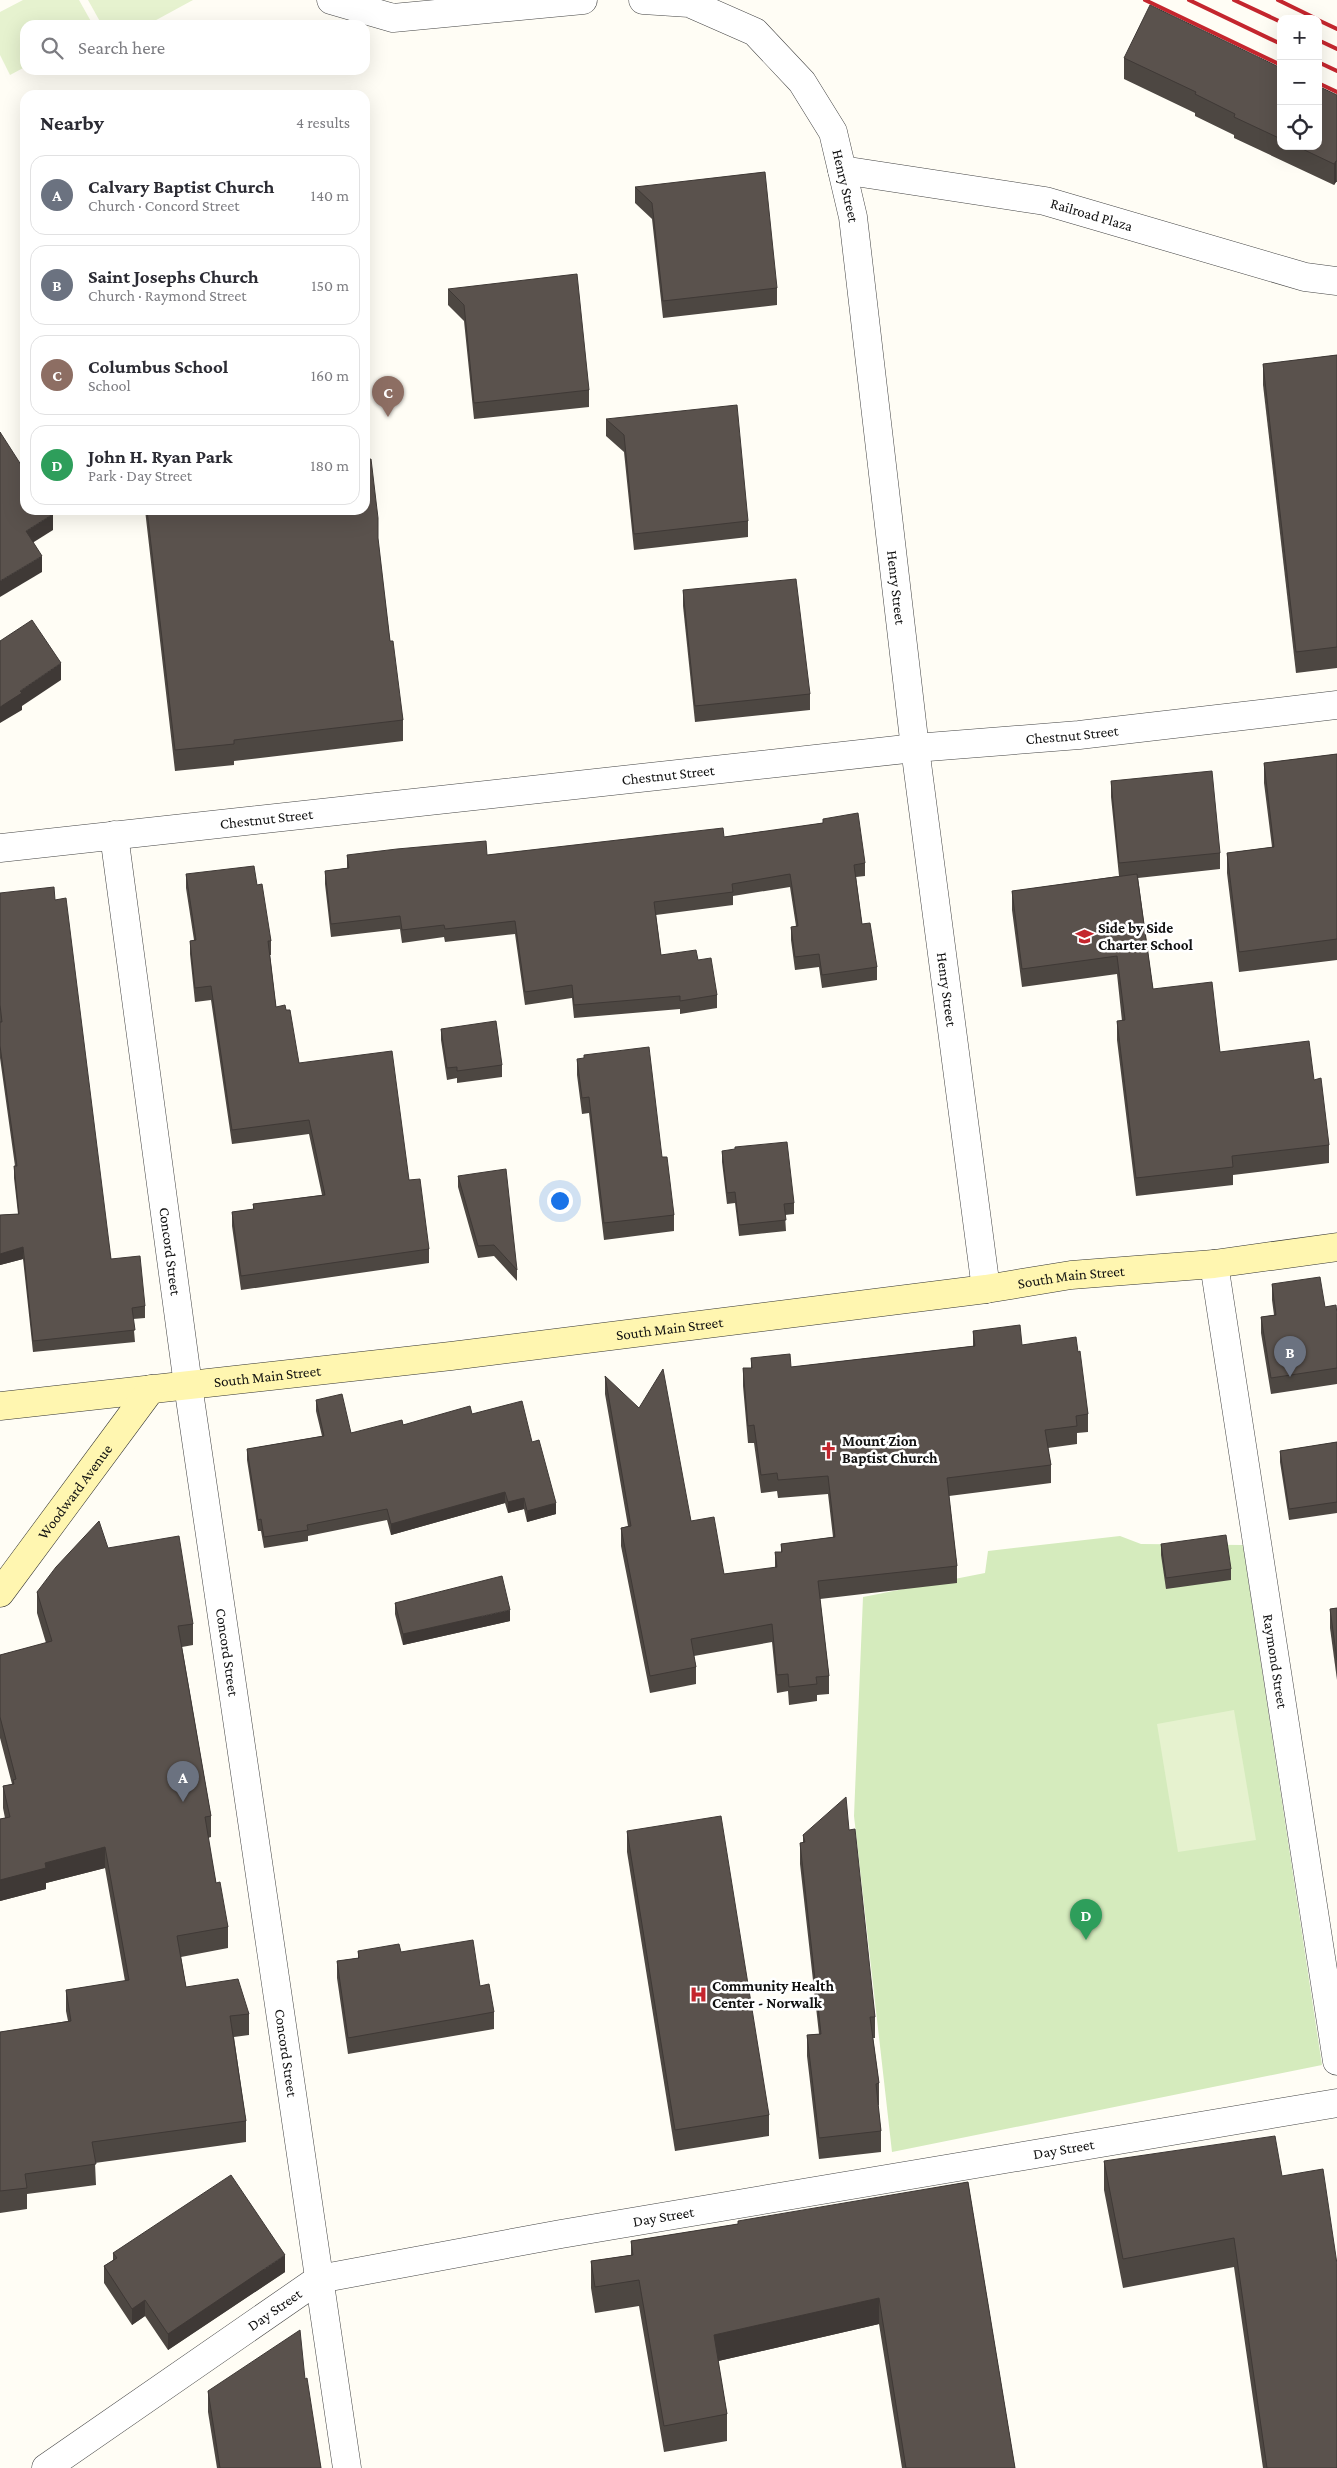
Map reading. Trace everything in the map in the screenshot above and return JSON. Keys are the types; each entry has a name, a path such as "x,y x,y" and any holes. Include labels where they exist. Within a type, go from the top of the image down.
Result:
{"main road":[{"name":"South Main Street","path":"0,1406 451,1356 986,1289 1071,1275 1214,1264 1337,1247"},
{"name":"Woodward Avenue","path":"0,1593 150,1389"}],"street":[{"path":"331,0 393,18 584,0"},
{"name":"Henry Street","path":"643,0 689,3 755,32 802,82 833,132 853,216 915,748 986,1289"},
{"name":"Railroad Plaza","path":"842,170 1045,201 1305,277 1337,281"},
{"name":"Chestnut Street","path":"0,848 915,748 1079,735 1337,706"},
{"name":"Concord Street","path":"114,835 188,1385 347,2468"},
{"name":"Raymond Street","path":"1214,1264 1337,2061"},
{"name":"Day Street","path":"46,2468 319,2279 570,2232 1337,2103"}],"green space":[{"path":"23,0 79,0 90,20 20,20 20,70 10,75 0,55 0,12"},
{"path":"88,0 193,0 156,20 99,20"},
{"path":"1120,1536 1141,1544 1243,1545 1322,2065 892,2152 854,1816 863,1597 985,1573 988,1551"},
{"path":"1234,1710 1256,1840 1178,1852 1157,1724"}],"building":[{"path":"1150,5 1277,66 1277,137 1234,117 1235,114 1195,94 1196,92 1124,58"},
{"path":"1322,88 1337,95 1337,161 1334,164 1304,150 1322,150"},
{"path":"765,172 777,288 663,301 652,203 635,187"},
{"path":"577,274 589,390 474,403 464,305 448,289"},
{"path":"1337,355 1337,647 1296,652 1263,364"},
{"path":"737,405 748,521 634,534 624,435 606,419"},
{"path":"0,432 20,463 20,515 51,515 26,531 42,556 0,581"},
{"path":"370,459 378,518 378,538 390,641 393,641 403,720 234,740 234,744 175,750 148,515 370,515"},
{"path":"796,579 810,694 695,706 683,590"},
{"path":"32,620 61,663 20,691 22,693 0,707 0,641"},
{"path":"1337,754 1337,939 1239,952 1227,853 1274,847 1264,763"},
{"path":"1212,771 1220,853 1119,863 1111,781"},
{"path":"858,813 865,863 854,865 862,924 870,923 877,967 822,975 819,954 795,957 791,927 798,926 790,874 732,884 733,892 654,902 661,955 696,950 698,960 711,958 717,995 680,1001 680,996 574,1005 572,985 525,992 515,921 445,929 444,925 402,930 400,916 331,924 325,871 349,868 347,855 486,841 487,855 723,828 724,837 823,823 823,819"},
{"path":"254,866 257,885 262,884 271,941 268,941 276,1007 285,1005 286,1010 290,1010 299,1063 392,1051 409,1180 420,1179 429,1249 241,1276 232,1212 254,1209 253,1204 325,1195 309,1120 232,1130 211,986 195,988 190,941 196,940 186,874"},
{"path":"1137,874 1153,989 1212,982 1220,1052 1309,1041 1314,1080 1321,1078 1329,1145 1232,1156 1233,1167 1136,1178 1117,1021 1125,1020 1117,956 1022,969 1012,891"},
{"path":"54,887 55,900 66,898 111,1259 140,1256 145,1306 132,1308 135,1330 33,1341 23,1247 0,1254 0,1215 19,1214 14,1166 17,1166 0,1046 0,1022 2,1022 0,1005 0,893"},
{"path":"496,1021 502,1065 457,1071 457,1067 447,1068 441,1029"},
{"path":"649,1047 662,1157 667,1157 674,1215 604,1223 589,1097 582,1098 577,1059 584,1058 584,1055"},
{"path":"787,1142 794,1203 784,1204 786,1220 739,1225 735,1192 727,1193 722,1151 735,1149 735,1147"},
{"path":"506,1169 517,1270 494,1245 478,1246 458,1176"},
{"path":"1320,1277 1325,1307 1336,1305 1337,1368 1271,1378 1261,1317 1276,1315 1272,1284"},
{"path":"1020,1325 1022,1345 1076,1337 1078,1352 1080,1351 1088,1414 1076,1416 1077,1426 1045,1430 1051,1465 947,1478 957,1566 818,1581 829,1676 816,1677 817,1684 789,1687 788,1674 777,1675 772,1624 691,1639 696,1667 650,1676 621,1528 631,1526 605,1376 639,1408 663,1369 691,1521 714,1517 724,1574 777,1567 775,1552 782,1552 781,1544 835,1537 828,1476 778,1480 777,1473 761,1475 754,1425 748,1426 743,1368 752,1368 751,1358 790,1354 791,1367 975,1346 973,1331"},
{"path":"342,1394 351,1433 402,1420 403,1425 470,1406 472,1414 522,1401 532,1442 539,1440 556,1503 527,1511 524,1498 508,1502 505,1492 391,1524 387,1509 307,1525 308,1530 264,1537 261,1519 258,1520 247,1449 324,1436 316,1400"},
{"path":"1337,1442 1337,1502 1289,1509 1280,1451"},
{"path":"99,1521 108,1548 179,1536 193,1624 178,1626 211,1816 205,1817 216,1883 220,1882 228,1927 177,1936 186,1987 238,1979 249,2014 230,2016 246,2121 92,2142 96,2164 25,2174 27,2188 0,2191 0,2032 71,2021 66,1990 129,1980 105,1847 45,1863 46,1868 0,1880 0,1819 10,1817 3,1786 14,1784 13,1780 16,1779 0,1717 0,1655 52,1641 37,1592 56,1567"},
{"path":"1226,1535 1231,1569 1166,1578 1161,1544"},
{"path":"502,1576 510,1610 403,1634 395,1603"},
{"path":"1337,1608 1337,1660 1330,1609"},
{"path":"846,1797 849,1830 855,1829 875,2017 870,2017 879,2083 876,2084 881,2131 819,2138 807,2035 821,2034 800,1843 805,1842 803,1835"},
{"name":"Community Health Center - Norwalk","path":"721,1816 769,2115 675,2130 627,1831"},
{"path":"473,1940 480,1986 489,1984 494,2012 348,2038 337,1961 359,1958 358,1951 399,1944 401,1952"},
{"path":"1275,2136 1282,2176 1323,2169 1337,2264 1337,2468 1267,2468 1234,2238 1123,2259 1104,2161"},
{"path":"231,2175 285,2255 168,2334 145,2300 132,2309 104,2266 117,2258 113,2253"},
{"path":"968,2182 1015,2468 906,2468 879,2298 714,2335 727,2414 664,2426 639,2280 595,2287 591,2261 633,2255 631,2241 738,2224 738,2221"},
{"path":"300,2330 305,2379 307,2378 321,2468 220,2468 208,2391"}],"railway":[{"path":"1145,0 1277,63"},
{"path":"1189,0 1277,42"},
{"path":"1234,0 1277,20"},
{"path":"1278,0 1309,15"},
{"path":"1322,22 1337,29"},
{"path":"1322,42 1337,49"},
{"path":"1322,64 1337,71"},
{"path":"1322,85 1337,92"}],"place":[{"name":"Columbus School","path":"388,417"},
{"name":"Side by Side Charter School","path":"1084,937"},
{"name":"Saint Josephs Church","path":"1290,1377"},
{"name":"Mount Zion Baptist Church","path":"828,1450"},
{"name":"Calvary Baptist Church","path":"183,1802"},
{"name":"John H. Ryan Park","path":"1086,1940"},
{"name":"Community Health Center - Norwalk","path":"698,1995"}]}
